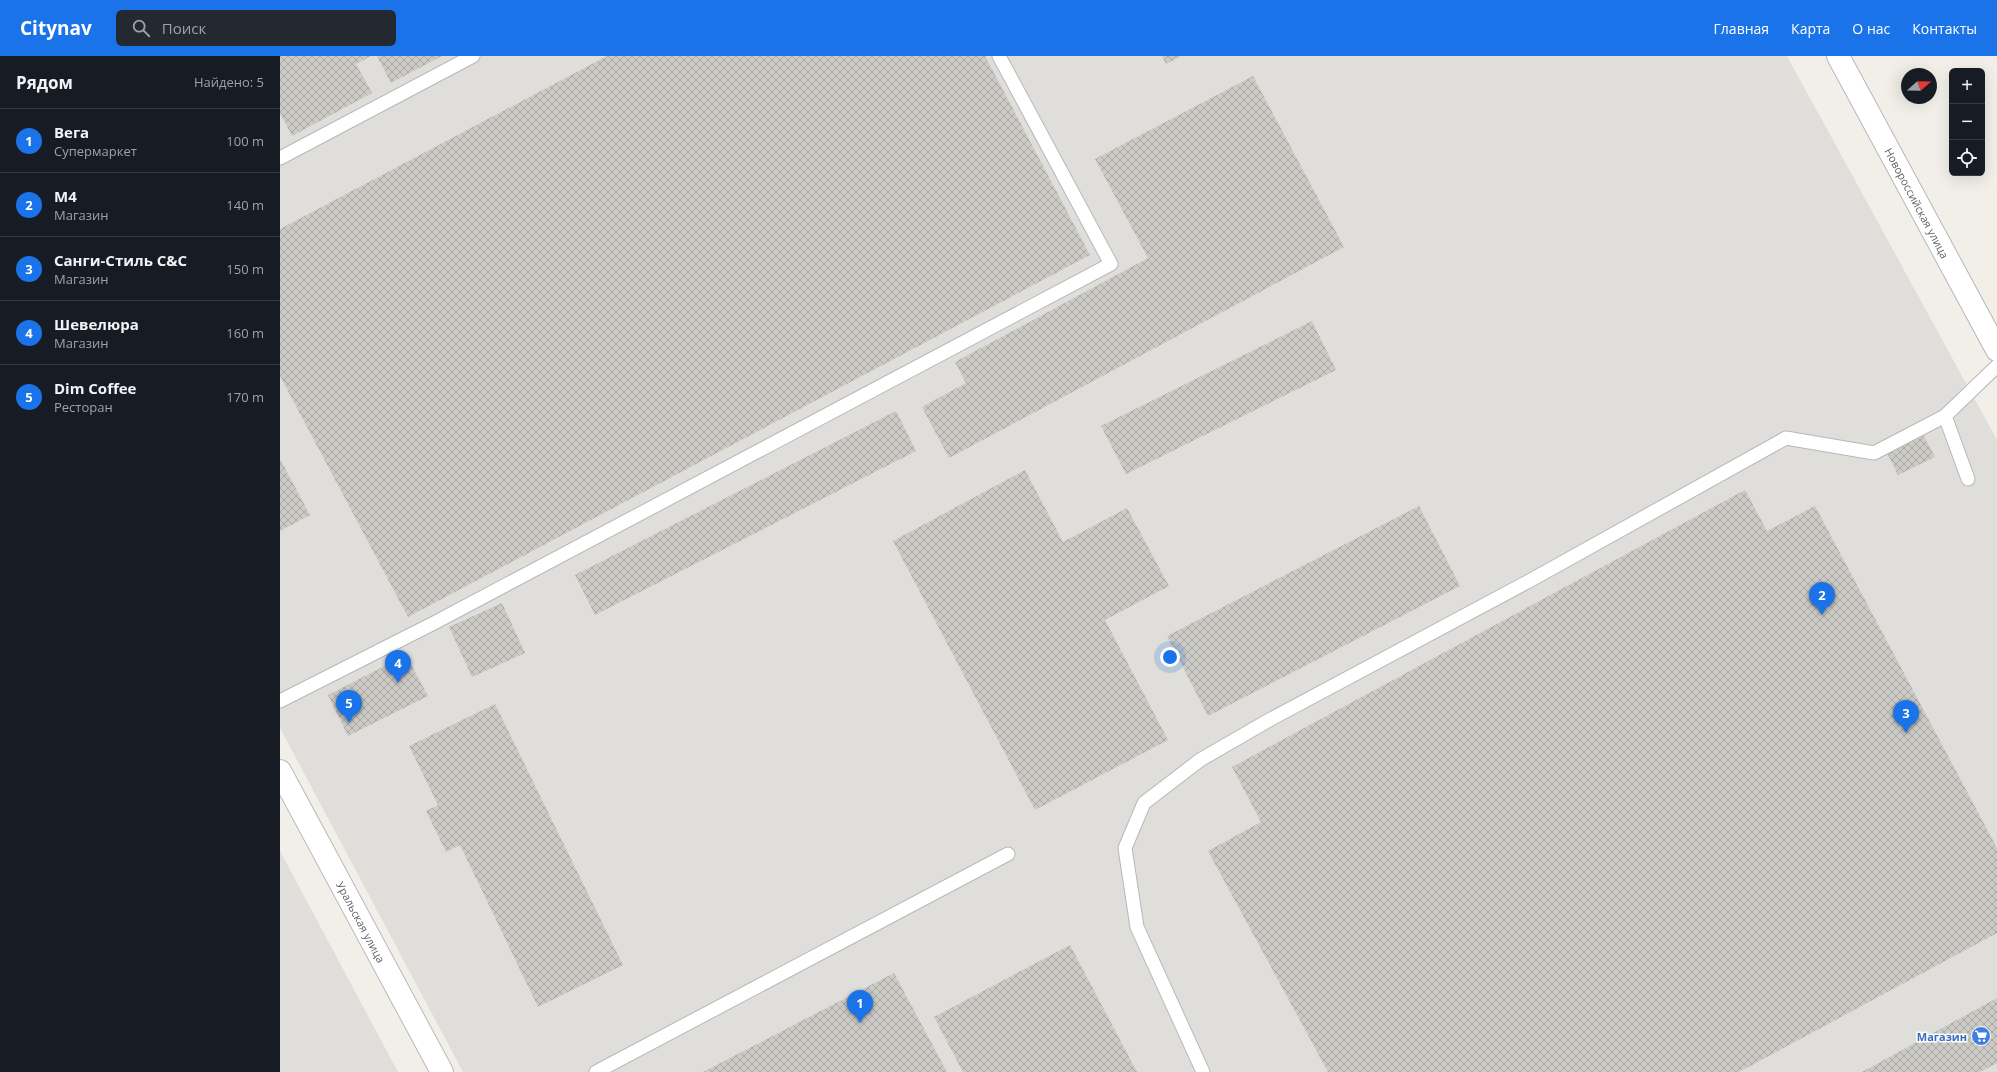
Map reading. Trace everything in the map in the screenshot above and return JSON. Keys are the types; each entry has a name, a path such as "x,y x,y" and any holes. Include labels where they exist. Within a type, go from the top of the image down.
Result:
{"main road":[{"name":"Новороссийская улица","path":"1838,56 1997,350"},
{"name":"Уральская улица","path":"280,771 442,1072"},
{"name":"Уральская улица","path":"280,798 429,1072"}],"lane":[{"path":"280,158 473,56"},
{"path":"280,701 442,620 1111,264 999,56"},
{"path":"1203,1072 1137,928 1126,848 1144,803 1200,760 1271,719 1531,580 1786,438 1874,453 1945,416 1997,366"},
{"path":"1945,416 1968,479"},
{"path":"596,1072 1008,854"}],"shaded area":[{"path":"280,56 1787,56 1997,440 1997,1072 463,1072 280,728"},
{"path":"280,851 398,1072 280,1072"}],"building":[{"path":"280,56 371,56 356,64 372,93 292,136 280,113"},
{"path":"377,56 442,56 391,83"},
{"path":"607,56 985,56 1090,255 408,617 280,376 280,229"},
{"path":"1162,56 1181,56 1166,64"},
{"path":"1253,76 1344,247 949,458 922,407 966,383 955,362 1148,258 1095,159"},
{"path":"1312,321 1336,370 1126,474 1101,426"},
{"path":"896,411 916,451 595,615 575,575"},
{"path":"1924,436 1935,457 1898,475 1887,453"},
{"path":"280,459 310,515 280,531"},
{"path":"1025,470 1063,542 1127,508 1169,586 1105,620 1168,740 1035,810 893,541"},
{"path":"1745,490 1767,531 1815,506 1997,848 1997,933 1739,1072 1328,1072 1208,851 1261,822 1232,767"},
{"path":"1419,506 1460,586 1208,716 1167,636"},
{"path":"502,603 525,653 472,677 449,627"},
{"path":"406,655 428,696 348,736 328,695"},
{"path":"495,704 623,965 538,1007 460,845 446,852 426,811 438,805 409,746"},
{"path":"1070,945 1137,1072 963,1072 934,1017"},
{"path":"894,973 947,1072 703,1072"},
{"path":"1997,998 1997,1063 1980,1072 1862,1072"}],"place":[{"name":"М4","path":"1822,615"},
{"name":"Шевелюра","path":"398,683"},
{"name":"Dim Coffee","path":"349,723"},
{"name":"Санги-Стиль C&C","path":"1906,733"},
{"name":"Вега","path":"860,1023"},
{"name":"Магазин","path":"1981,1036"}]}
